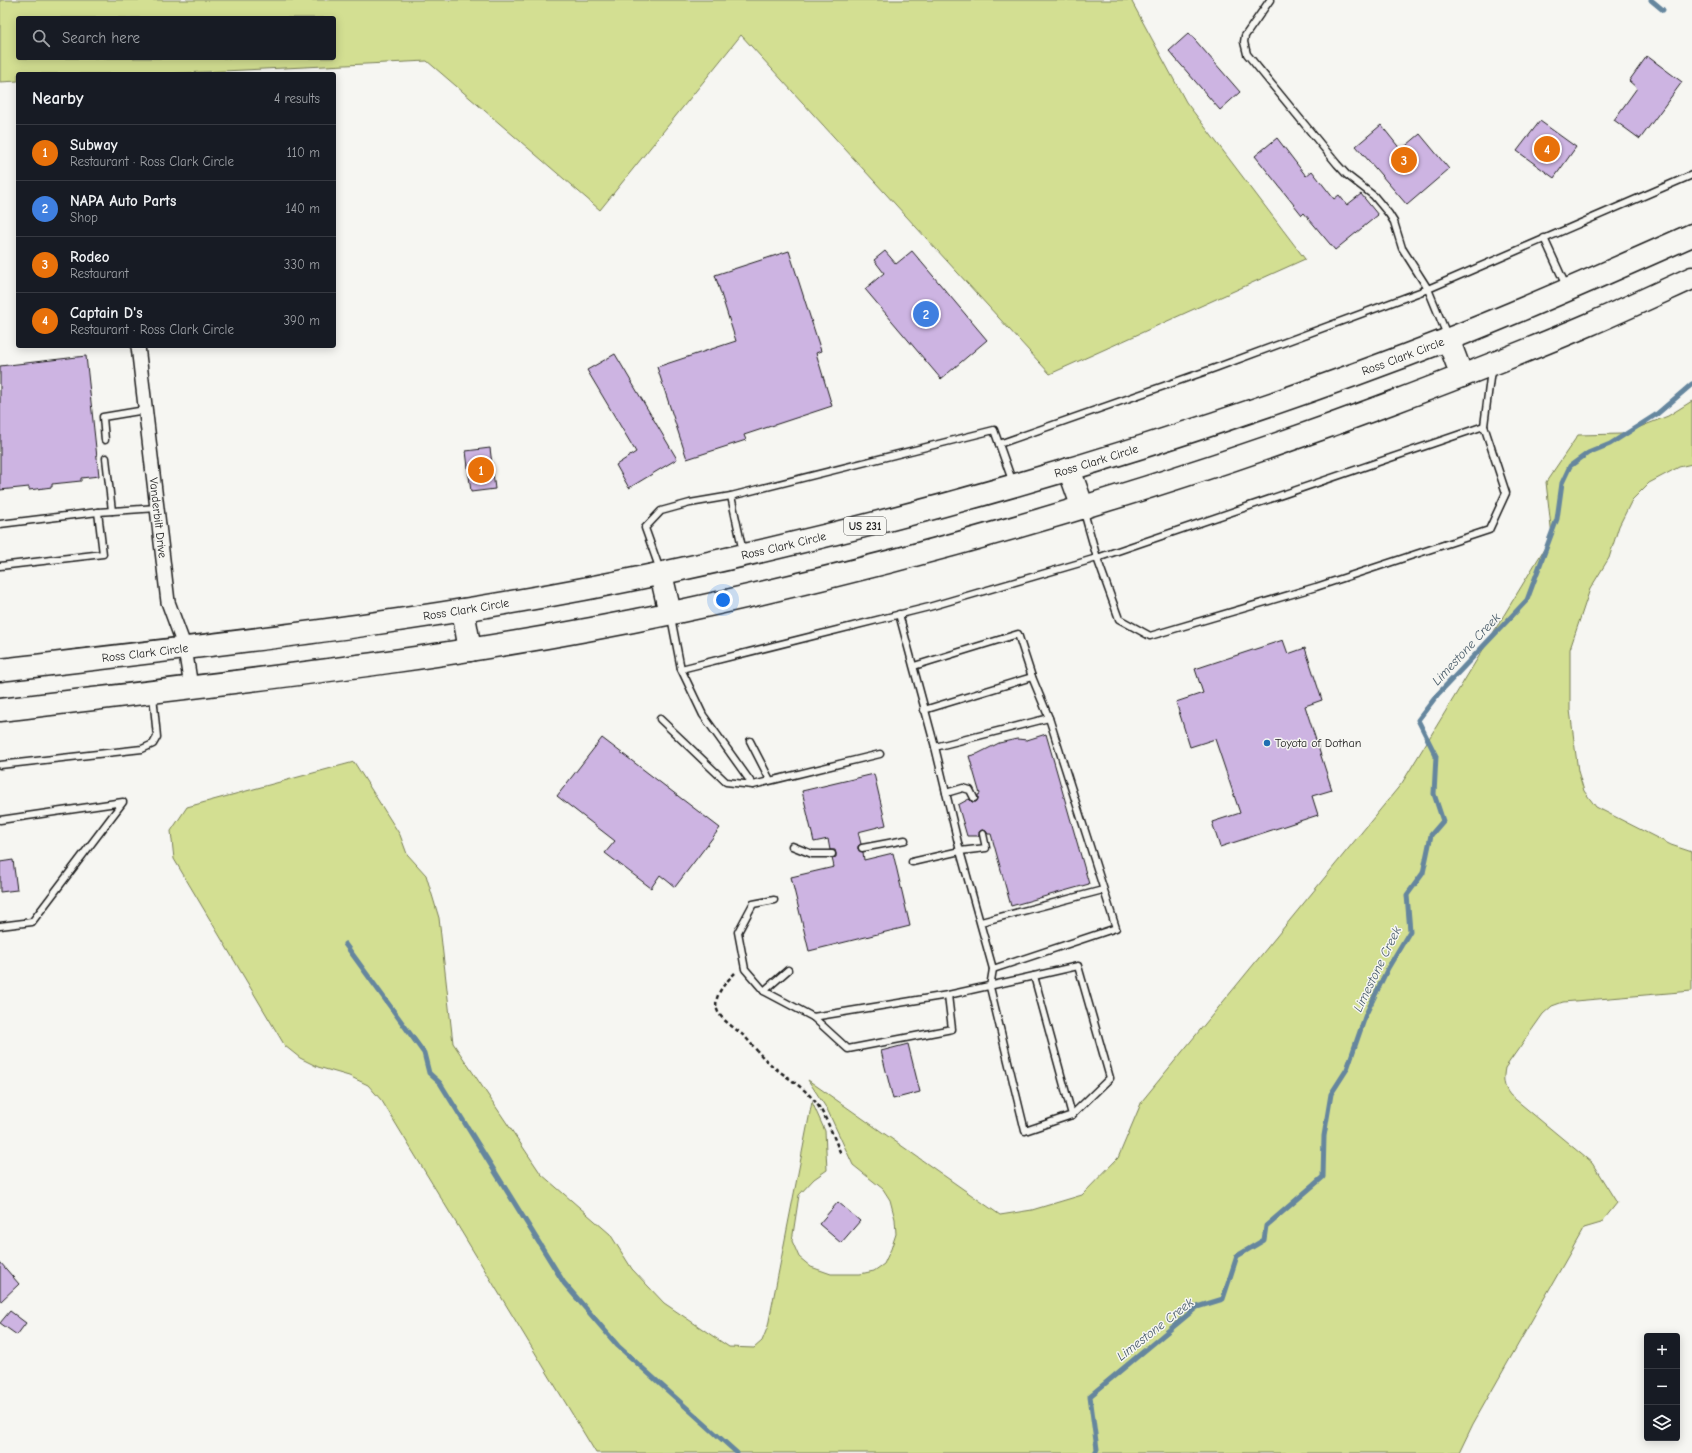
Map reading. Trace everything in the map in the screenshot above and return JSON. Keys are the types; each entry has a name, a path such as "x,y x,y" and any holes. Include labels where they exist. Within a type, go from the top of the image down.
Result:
{"highway":[{"name":"Ross Clark Circle","path":"0,670 346,628 463,610 661,574 905,516 1014,486 1212,424 1448,339 1568,290 1692,235"},
{"path":"0,710 352,667 470,650 670,613 907,556 1083,508 1251,453 1462,376 1585,326 1692,278"},
{"path":"1448,339 1462,376"},
{"path":"1069,469 1083,508"},
{"path":"661,574 670,613"},
{"path":"463,610 470,650"}],"street":[{"name":"Vanderbilt Drive","path":"138,348 168,602 185,648 191,687"}],"lane":[{"path":"1270,0 1245,36 1244,42 1247,54 1337,164 1347,175 1374,196 1389,214 1394,222 1402,248 1428,289 1448,339"},
{"path":"999,444 1215,368 1428,289 1692,175"},
{"path":"1544,238 1568,290"},
{"path":"1083,508 1097,558 1119,619 1150,636 1316,587 1489,530 1506,493 1484,426 1492,364"},
{"path":"105,440 103,417 145,410"},
{"path":"681,669 899,614 1097,558 1484,426"},
{"path":"661,574 645,528 660,511 690,503 731,496 994,430 1014,486"},
{"path":"106,458 112,511"},
{"path":"731,496 744,555"},
{"path":"0,524 98,512 157,508"},
{"path":"0,566 103,554 98,512"},
{"path":"670,613 681,669 703,715 753,785"},
{"path":"813,1017 948,996 990,987 1078,966 1110,1078 1072,1115 1025,1131 990,987 993,969 960,851 935,746 899,614"},
{"path":"914,666 1018,634 1032,677 1049,718 1116,928 993,969"},
{"path":"924,710 1032,677"},
{"path":"0,765 142,749 152,744 157,737 152,691"},
{"path":"935,746 1049,718"},
{"path":"660,719 726,782 753,785 880,754"},
{"path":"750,741 770,780"},
{"path":"946,794 963,788 970,790 974,798"},
{"path":"0,820 123,802 32,922 0,926"},
{"path":"912,862 960,851 986,848 983,834"},
{"path":"862,848 905,840"},
{"path":"792,846 812,854 832,854"},
{"path":"981,922 1103,890"},
{"path":"774,900 753,904 738,932 745,969 764,991 813,1017 848,1049 952,1029 948,996"},
{"path":"764,991 788,970"},
{"path":"1034,976 1072,1115"}],"path":[{"path":"745,969 736,972 724,983 717,998 718,1011 727,1022 746,1038 768,1062 793,1080 814,1100 827,1121 840,1154"}],"green space":[{"path":"0,0 1133,0 1132,2 1186,102 1305,259 1050,374 741,35 600,210 427,61 203,72 16,72 16,81 0,82"},
{"path":"1692,401 1692,464 1679,467 1649,483 1632,500 1619,526 1609,558 1590,589 1570,649 1570,710 1578,771 1584,791 1596,807 1671,845 1692,852 1692,991 1563,1002 1552,1006 1543,1014 1505,1068 1504,1082 1510,1095 1592,1163 1617,1203 1601,1223 1584,1228 1473,1424 1459,1453 596,1453 382,1101 368,1085 349,1076 318,1067 300,1058 285,1046 174,859 171,831 187,807 354,762 400,835 407,854 426,875 439,918 453,1043 541,1174 610,1234 632,1269 664,1303 729,1347 754,1348 762,1341 768,1326 812,1102 825,1131 827,1170 814,1179 799,1195 792,1241 799,1257 811,1267 831,1274 860,1274 874,1271 884,1264 896,1234 895,1219 890,1200 883,1189 853,1165 827,1109 808,1080 1000,1215 1032,1210 1082,1195 1118,1158 1142,1101 1402,783 1552,536 1546,482 1578,435 1622,434 1668,416"}],"building":[{"path":"1189,33 1240,92 1220,110 1169,51"},
{"path":"1647,56 1682,82 1640,139 1614,120 1637,88 1629,81"},
{"path":"1540,121 1576,147 1554,178 1517,151"},
{"path":"1381,125 1401,150 1420,134 1449,169 1407,205 1356,146"},
{"path":"1277,138 1306,176 1312,171 1334,199 1339,195 1347,205 1361,194 1378,215 1335,250 1304,213 1302,215 1255,156"},
{"path":"789,251 821,351 816,353 832,406 744,435 746,440 687,459 657,367 736,341 715,275"},
{"path":"885,251 896,264 912,251 987,340 941,379 865,289 884,273 874,260"},
{"path":"615,354 677,459 629,488 616,465 636,452 587,370"},
{"path":"86,356 99,476 81,478 81,481 52,484 52,487 29,490 29,487 0,490 0,366"},
{"path":"490,448 495,489 471,492 466,451"},
{"name":"Toyota of Dothan","path":"1283,640 1288,654 1305,648 1322,700 1305,706 1332,790 1312,796 1318,815 1220,847 1212,822 1240,813 1215,739 1190,747 1176,702 1203,693 1195,669"},
{"path":"1046,734 1089,884 1011,906 991,834 988,834 986,831 982,830 979,832 979,836 967,836 958,805 969,799 972,802 976,802 978,795 980,794 969,756 977,754 999,743 1017,739 1027,740"},
{"path":"602,738 720,828 675,887 660,875 651,888 605,853 615,841 557,796"},
{"path":"874,774 886,825 858,832 861,844 858,846 858,849 863,852 864,860 893,853 910,926 809,951 791,877 834,867 832,858 836,857 836,854 835,850 830,850 828,839 814,842 802,791"},
{"path":"13,860 17,890 0,892 0,862"},
{"path":"908,1044 920,1092 893,1099 881,1051"},
{"path":"838,1202 860,1221 841,1243 819,1224"},
{"path":"0,1262 19,1284 0,1302"},
{"path":"10,1311 26,1323 17,1335 0,1323"}],"waterway":[{"name":"Limestone Creek","path":"1651,0 1663,10"},
{"name":"Limestone Creek","path":"1095,1453 1097,1449 1090,1396 1197,1307 1223,1299 1237,1256 1264,1240 1266,1226 1323,1177 1324,1136 1331,1094 1347,1069 1366,1014 1388,968 1410,931 1407,895 1423,873 1431,835 1443,821 1434,794 1436,756 1418,720 1438,694 1527,600 1557,519 1562,483 1570,466 1588,453 1610,444 1657,414 1692,384"},
{"path":"345,944 424,1053 429,1073 440,1083 564,1283 618,1346 737,1453"}],"place":[{"name":"Captain D's","path":"1547,149"},
{"name":"Rodeo","path":"1404,160"},
{"name":"NAPA Auto Parts","path":"926,314"},
{"name":"Subway","path":"481,470"},
{"name":"Toyota of Dothan","path":"1267,743"}]}
